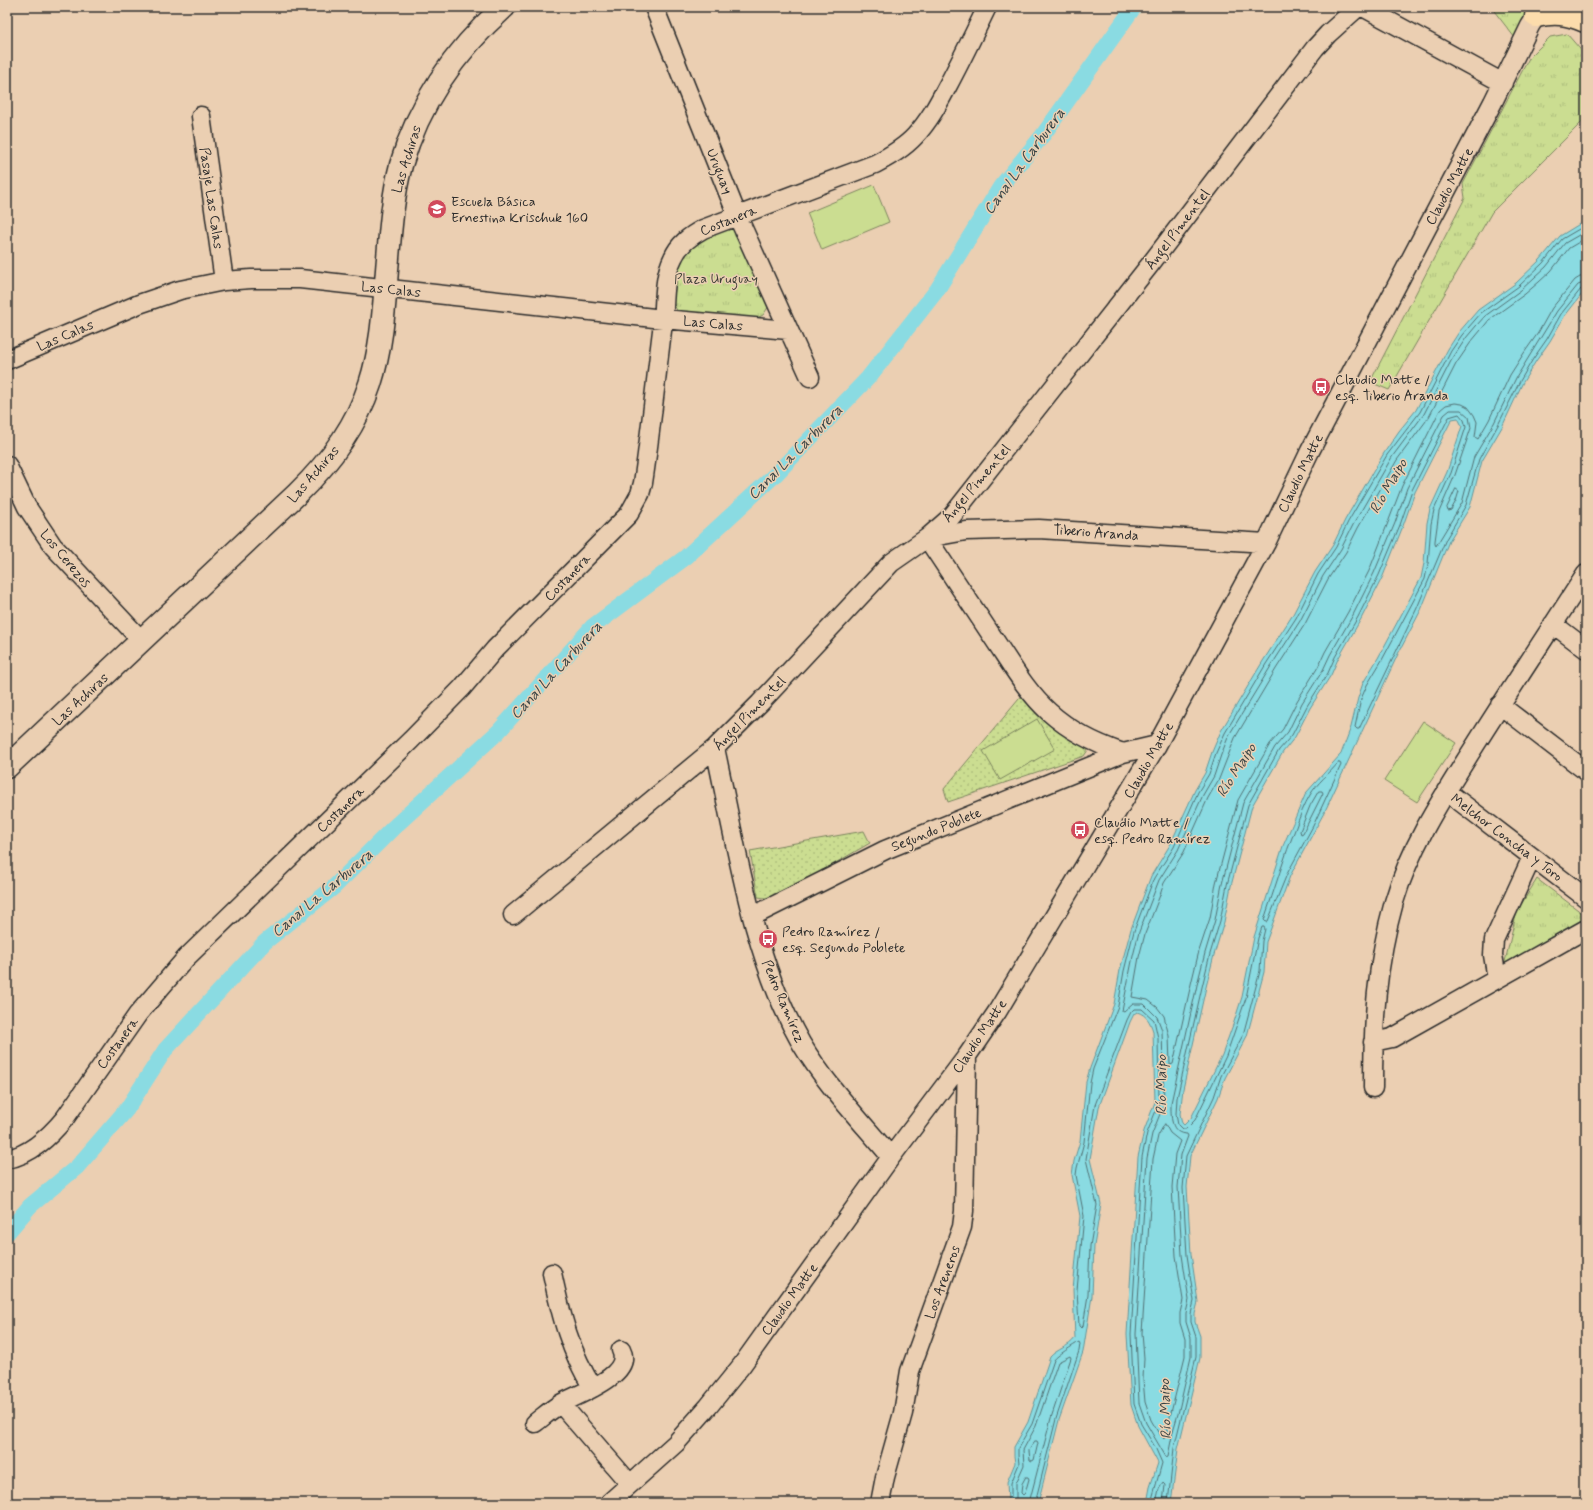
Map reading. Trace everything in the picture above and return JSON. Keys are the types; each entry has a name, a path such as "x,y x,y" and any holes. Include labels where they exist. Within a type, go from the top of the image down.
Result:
{"main road":[{"path":"1539,12 1561,13 1584,17"}],"street":[{"name":"Las Achiras","path":"7,767 298,494 335,452 357,416 370,384 378,354 386,288 390,225 396,185 418,118 437,85 460,53 477,32 504,7"},
{"name":"Uruguay","path":"654,7 737,216 810,377"},
{"name":"Costanera","path":"7,1159 22,1154 40,1143 62,1122 138,1014 186,958 411,740 462,688 495,650 629,514 640,494 643,483 669,268 679,248 694,234 703,229 875,164 903,147 924,126 933,113 961,61 987,7"},
{"name":"Ángel Pimentel","path":"513,915 715,748 882,572 901,555 927,538 952,516 1149,266 1316,48 1335,26 1358,7"},
{"path":"1363,7 1503,83"},
{"name":"Claudio Matte","path":"608,1503 676,1443 742,1365 891,1157 967,1056 997,1012 1157,746 1266,543 1310,451 1539,12"},
{"name":"Pasaje Las Calas","path":"201,116 224,281"},
{"name":"Las Calas","path":"7,360 159,296 187,288 224,281 251,279 300,280 386,288 663,319 788,330"},
{"name":"Los Cerezos","path":"7,465 27,507 53,546 71,567 142,641"},
{"name":"Tiberio Aranda","path":"927,538 966,531 1040,529 1266,543"},
{"path":"927,538 1019,676 1040,704 1078,733 1097,743 1123,753"},
{"path":"1373,1088 1373,1042 1376,989 1381,959 1394,902 1415,847 1428,821 1446,791 1586,574"},
{"path":"1553,624 1586,649"},
{"path":"1500,706 1586,772"},
{"name":"Segundo Poblete","path":"753,916 885,850 1123,753 1157,746"},
{"name":"Pedro Ramírez","path":"715,748 741,871 765,959 779,997 801,1043 828,1082 891,1157"},
{"name":"Melchor Concha y Toro","path":"1446,791 1586,898"},
{"path":"1497,979 1493,955 1494,940 1532,857"},
{"path":"1373,1042 1392,1038 1586,928"},
{"name":"Los Areneros","path":"880,1503 885,1478 903,1413 910,1371 962,1227 964,1211 967,1056"},
{"path":"552,1274 569,1339 583,1373 593,1388"},
{"path":"535,1423 561,1404 608,1379 621,1365 623,1358 621,1350"},
{"path":"561,1404 630,1484"},
{"path":"866,1503 885,1478"}],"green space":[{"path":"1491,7 1532,7 1515,38"},
{"path":"1567,34 1586,56 1586,118 1492,212 1389,390 1370,382 1465,198 1463,184 1529,58 1550,37"},
{"path":"874,185 889,222 822,250 807,213"},
{"name":"Plaza Uruguay","path":"726,227 737,229 769,306 763,315 753,320 679,314 673,303 678,268 691,245"},
{"path":"1024,693 1090,747 1084,756 948,802 944,789"},
{"path":"1037,719 1055,749 1000,780 983,751"},
{"path":"1423,721 1456,743 1417,802 1384,781"},
{"path":"864,831 870,843 773,899 758,897 750,851"},
{"path":"1537,879 1586,916 1586,920 1504,966 1517,911"}],"water":[{"name":"Río Maipo","path":"1586,220 1586,289 1564,317 1523,382 1502,427 1482,461 1470,507 1449,541 1421,610 1398,654 1325,811 1290,876 1266,942 1264,972 1247,1036 1225,1078 1218,1098 1190,1156 1187,1187 1191,1254 1198,1302 1195,1322 1200,1336 1200,1358 1178,1449 1171,1503 1147,1503 1150,1487 1158,1463 1138,1426 1131,1405 1127,1334 1138,1157 1144,1131 1155,1102 1153,1031 1148,1019 1137,1012 1134,1014 1130,1022 1099,1107 1090,1159 1101,1204 1094,1246 1092,1296 1083,1352 1059,1420 1038,1503 1008,1503 1007,1482 1015,1463 1014,1447 1028,1422 1050,1357 1070,1344 1075,1338 1073,1290 1080,1216 1072,1175 1074,1161 1080,1141 1086,1082 1114,1004 1120,970 1131,929 1151,876 1170,845 1195,790 1205,773 1221,731 1292,616 1315,572 1333,545 1345,520 1384,453 1416,410 1448,349 1459,332 1478,310 1516,283 1540,260 1560,236","holes":["1458,418 1462,426 1447,472 1430,509 1421,578 1363,683 1351,727 1341,754 1306,793 1283,846 1254,937 1242,997 1234,1022 1222,1055 1191,1118 1184,1125 1180,1114 1183,1089 1206,987 1224,922 1231,886 1252,806 1283,752 1295,737 1361,619 1383,576 1415,492 1452,419"]}],"waterway":[{"name":"Canal La Carburera","path":"7,1233 30,1206 77,1167 127,1109 165,1050 265,942 334,887 393,828 498,732 592,627 686,557 777,473 868,378 937,290 1001,186 1043,135 1134,7"}],"place":[{"name":"Escuela Básica Ernestina Krischuk 160","path":"437,209"},
{"name":"Claudio Matte / esq. Tiberio Aranda","path":"1321,387"},
{"name":"Claudio Matte / esq. Pedro Ramírez","path":"1080,830"},
{"name":"Pedro Ramírez / esq. Segundo Poblete","path":"768,939"}]}
